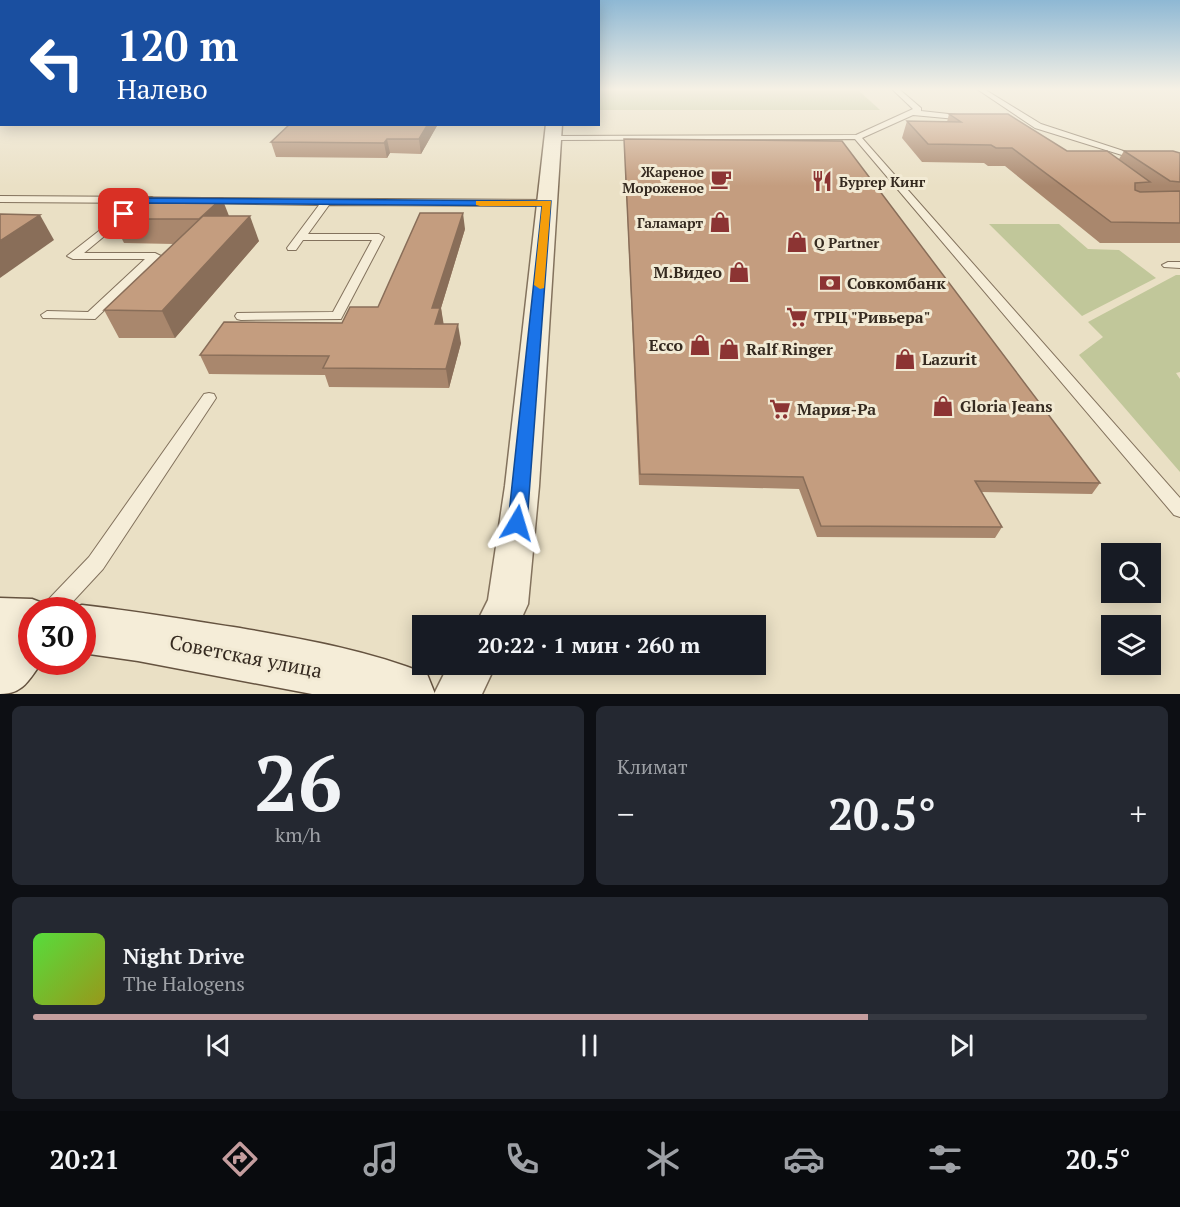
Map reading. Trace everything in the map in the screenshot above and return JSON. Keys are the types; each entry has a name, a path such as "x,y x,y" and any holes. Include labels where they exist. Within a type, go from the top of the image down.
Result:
{"main road":[{"path":"0,622 18,623"},
{"name":"Советская улица","path":"96,631 138,636 316,668 407,694"},
{"path":"0,672 18,651"}],"street":[{"path":"502,615 508,604 522,486 554,131"},
{"path":"457,694 468,675"}],"lane":[{"path":"554,131 857,137 895,121"},
{"path":"1031,121 1038,126"},
{"path":"1016,124 1038,126 1149,160"},
{"path":"857,137 1180,510"},
{"path":"1097,144 1099,157"},
{"path":"0,199 164,201"},
{"path":"47,315 91,316 155,256 73,256 141,200"},
{"path":"199,201 548,203"},
{"path":"292,248 326,202"},
{"path":"241,316 337,316 379,237 300,237"},
{"path":"1168,265 1180,265"},
{"path":"64,597 96,563 209,398"}],"green space":[{"path":"989,224 1059,224 1088,249 1119,250 1156,278 1082,316"},
{"path":"1176,275 1180,275 1180,372 1176,373 1180,379 1180,472 1079,355 1103,337 1088,322"}],"building":[{"path":"907,121 1020,121 1067,151 1107,151 1150,182 1135,183 1135,190 1140,192 1180,191 1180,223 1111,222 1012,148 996,148 991,145 928,144"},
{"path":"288,126 427,126 419,139 387,139 384,143 271,142"},
{"name":"ТРЦ \"Ривьера\"","path":"624,139 842,141 1100,483 975,481 1002,527 821,526 803,477 640,474"},
{"path":"1124,151 1180,153 1180,182 1170,181"},
{"path":"140,197 222,198 199,219 112,219"},
{"path":"420,213 463,213 432,308 440,308 435,324 458,324 446,369 323,368 329,356 200,355 224,322 342,323 350,307 378,307"},
{"path":"0,214 40,215 0,241"},
{"path":"203,216 250,216 162,311 104,310"}],"slow traffic":[{"path":"480,203 548,203 540,285"}],"place":[{"name":"Жареное Мороженое","path":"721,179"},
{"name":"Бургер Кинг","path":"822,181"},
{"name":"Галамарт","path":"720,222"},
{"name":"Q Partner","path":"797,242"},
{"name":"М.Видео","path":"739,272"},
{"name":"Совкомбанк","path":"830,283"},
{"name":"ТРЦ \"Ривьера\"","path":"797,317"},
{"name":"Ecco","path":"700,345"},
{"name":"Ralf Ringer","path":"729,349"},
{"name":"Lazurit","path":"905,359"},
{"name":"Gloria Jeans","path":"943,406"},
{"name":"Мария-Ра","path":"780,409"}],"route":[{"path":"124,214 141,200 548,203 517,523"}]}
